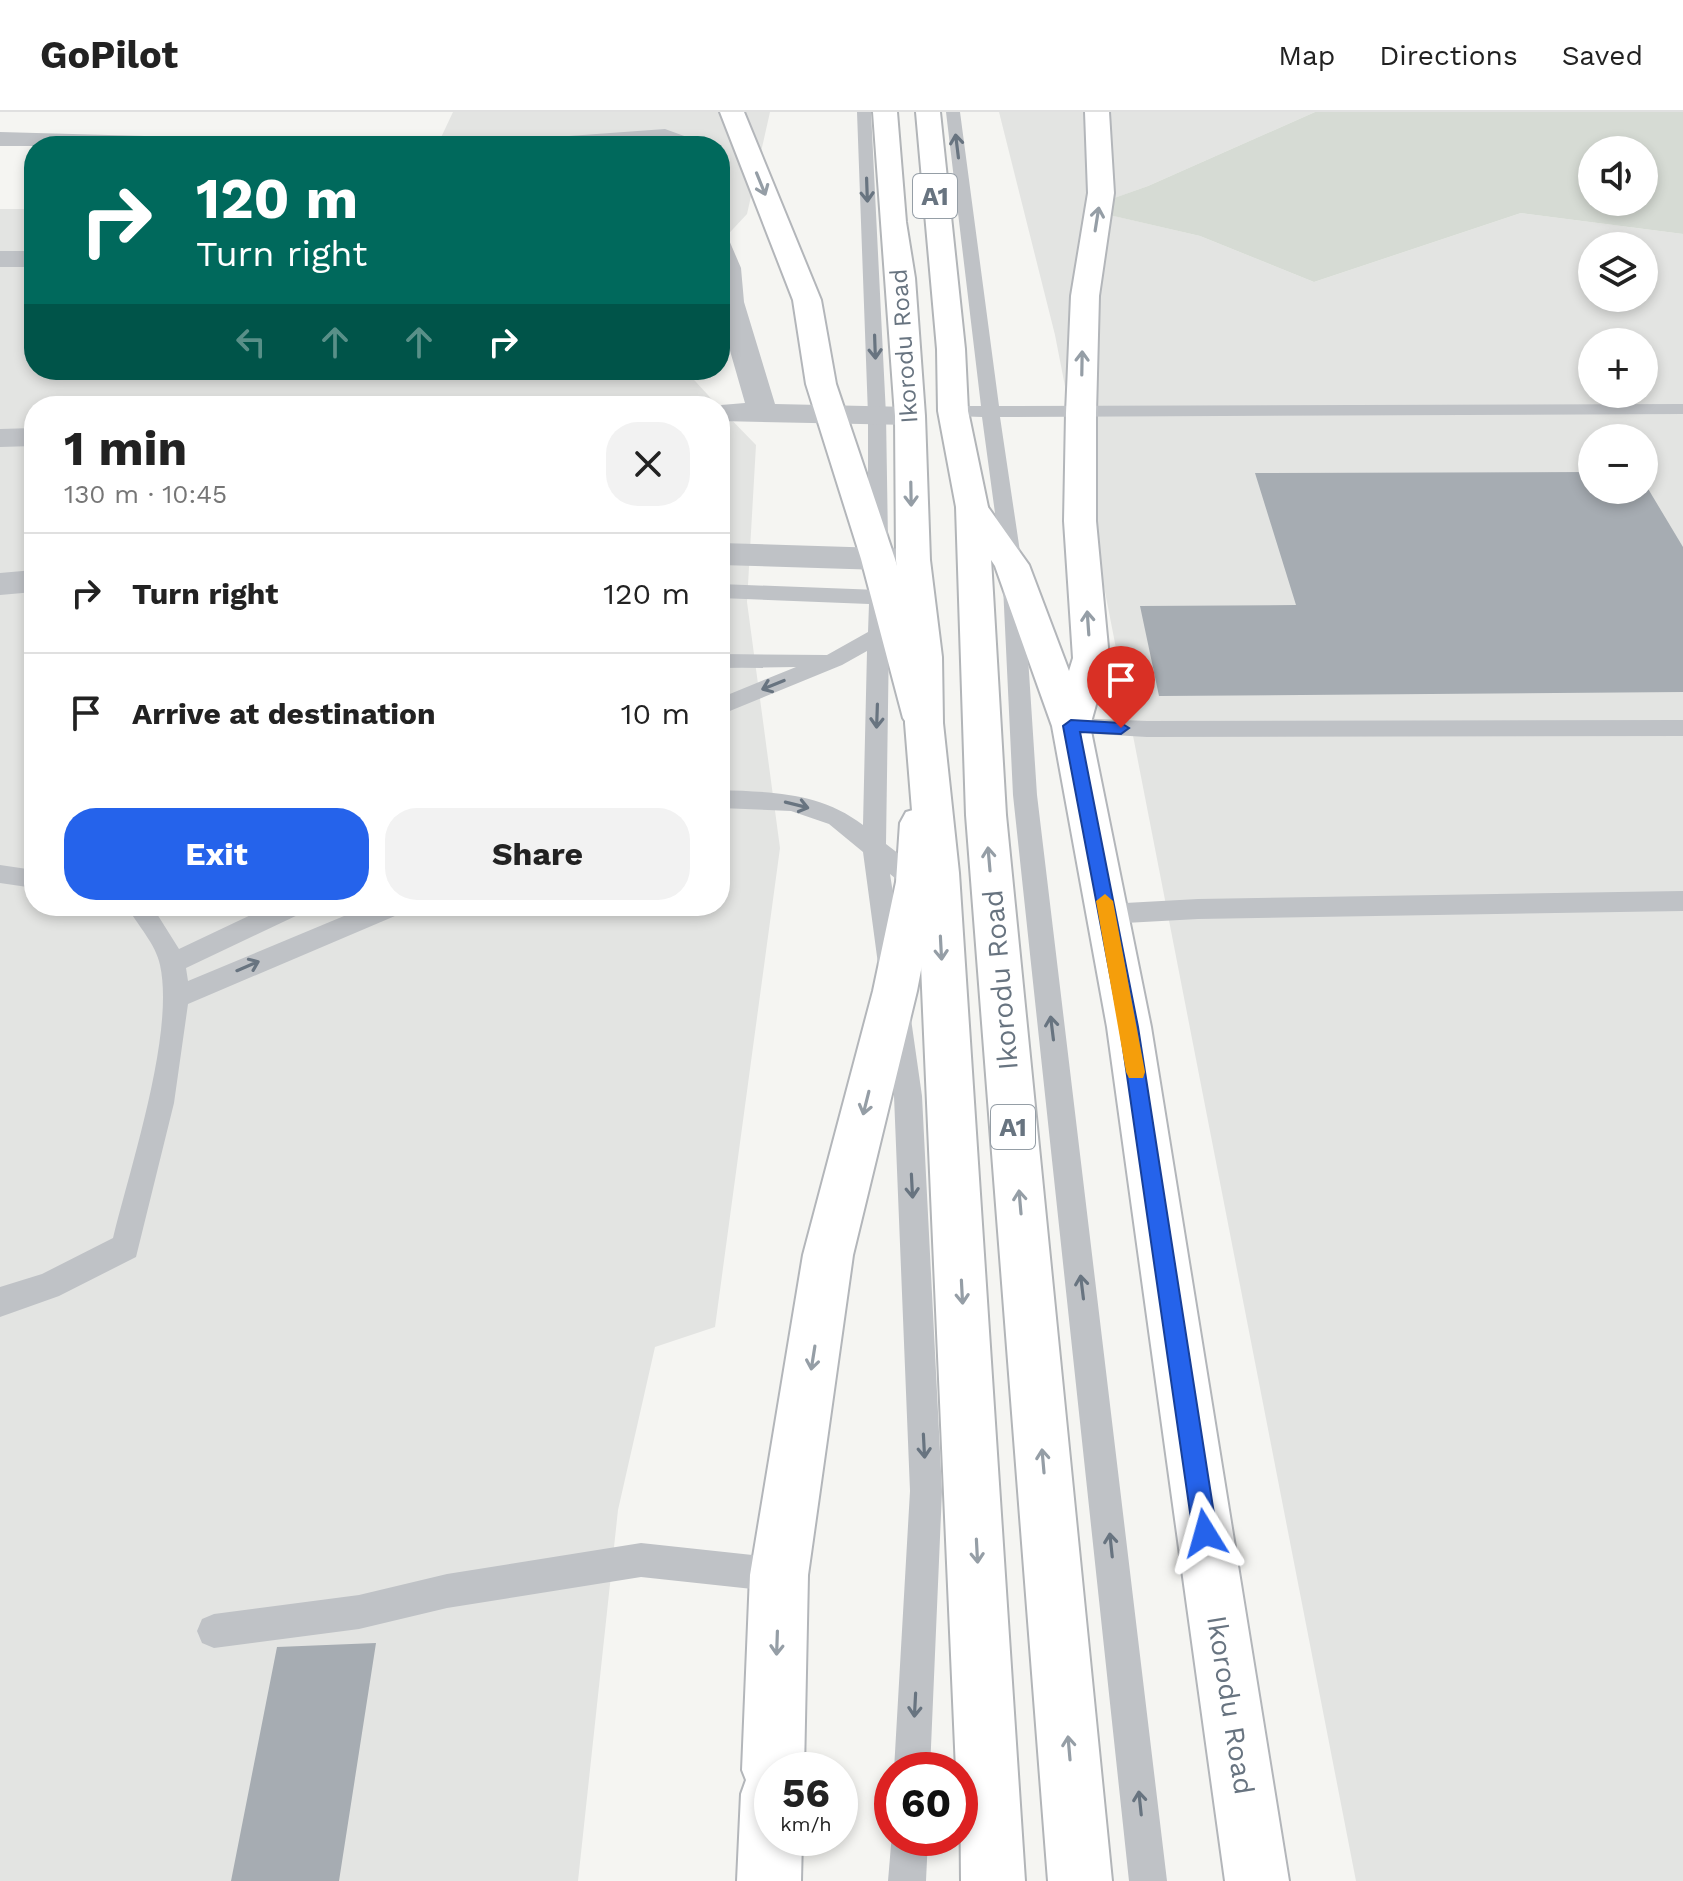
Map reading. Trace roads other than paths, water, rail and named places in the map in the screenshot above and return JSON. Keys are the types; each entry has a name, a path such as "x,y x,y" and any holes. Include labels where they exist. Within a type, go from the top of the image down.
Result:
{"main road":[{"path":"732,112 807,300 821,384 898,615"},
{"name":"Ikorodu Road","path":"885,112 893,222 887,278 932,413 972,507 1012,565 1071,726 1129,1027 1257,1881"},
{"name":"Ikorodu Road","path":"928,112 951,349 932,413 898,615 924,723 928,891 974,1502 993,1881"},
{"path":"1071,726 1091,658 1080,521 1081,413 1085,296 1101,193 1097,112"},
{"name":"Ikorodu Road","path":"972,507 986,815 1080,1881"},
{"name":"Ikorodu Road","path":"774,1752 779,1575 828,1255 895,991 928,891"},
{"path":"769,1881 770,1856"}],"street":[{"path":"130,136 141,122"},
{"path":"0,139 24,140"},
{"path":"0,259 24,259"},
{"path":"730,302 762,412"},
{"path":"730,412 932,413"},
{"path":"0,438 24,437"},
{"path":"730,557 898,615"},
{"path":"0,584 24,582"}],"lane":[{"path":"864,112 887,278"},
{"path":"953,112 972,279 932,413 1012,565 1025,795 1148,1881"},
{"path":"932,413 1683,409"},
{"path":"730,592 898,615"},
{"path":"730,703 834,660 898,615"},
{"path":"898,615 874,845 908,1096 926,1491 913,1752"},
{"path":"730,661 834,660"},
{"path":"1071,726 1147,729 1683,728"},
{"path":"730,799 793,802 837,818 928,891"},
{"path":"0,874 24,878"},
{"path":"1107,914 1198,909 1683,901"},
{"path":"0,1302 48,1286 126,1247 169,1055 177,997 173,963 145,916"},
{"path":"173,963 272,916"},
{"path":"177,997 369,916"},
{"path":"214,1631 359,1612 447,1591 641,1560 779,1575"},
{"path":"907,1881 908,1856"}]}
